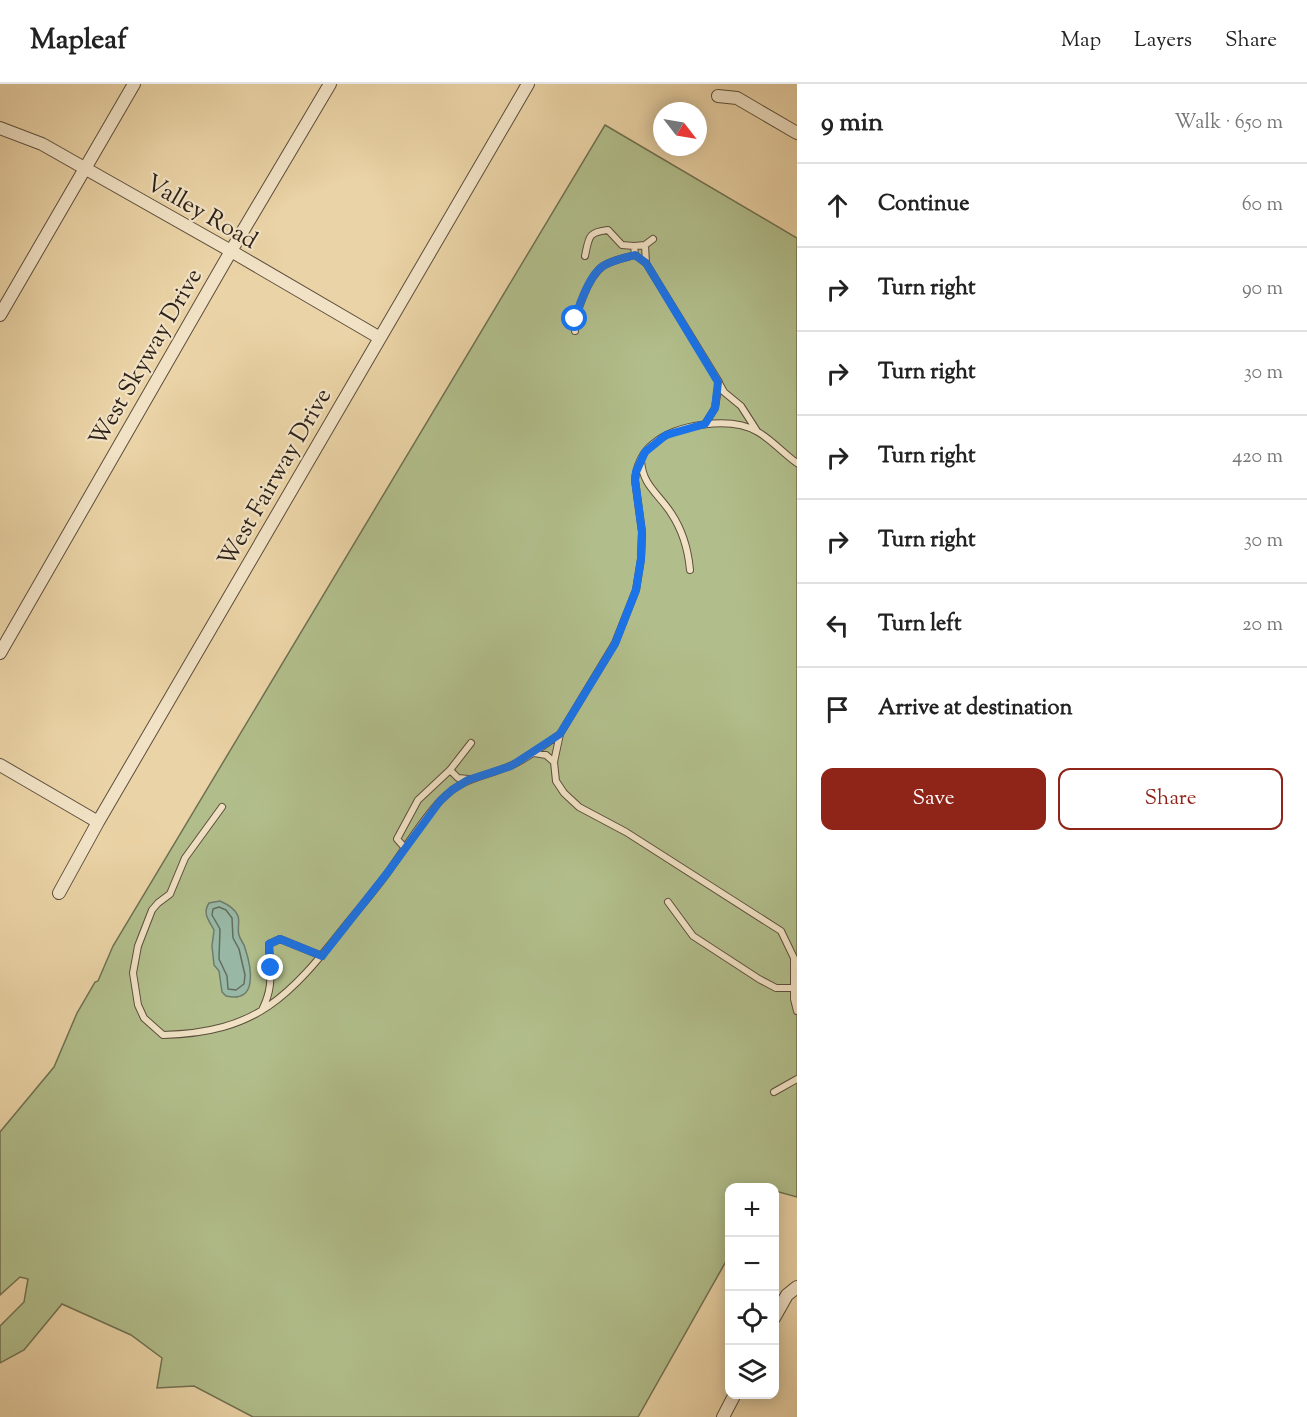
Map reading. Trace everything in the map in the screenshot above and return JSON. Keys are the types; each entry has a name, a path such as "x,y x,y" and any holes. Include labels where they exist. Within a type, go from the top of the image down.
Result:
{"street":[{"path":"0,315 134,84"},
{"name":"West Skyway Drive","path":"0,653 231,251 330,84"},
{"name":"West Fairway Drive","path":"59,893 98,822 528,84"},
{"path":"718,96 737,98 797,133"},
{"name":"Valley Road","path":"0,128 42,144 380,338"},
{"path":"0,765 98,822"},
{"path":"779,1309 787,1295 797,1287"},
{"path":"723,1417 733,1399"}],"lane":[{"path":"585,256 589,237 595,231 608,230 622,245 645,245 653,239"},
{"path":"645,245 646,263"},
{"path":"634,246 635,255 646,263 724,392 741,406 757,431 797,463"},
{"path":"575,331 575,319 581,299 601,267 615,260 635,255"},
{"path":"705,424 715,408 718,382"},
{"path":"757,431 738,425 705,424 666,435 653,443 645,452 635,480 642,532 636,590 615,644 560,734 554,762 556,781 564,793 579,807 660,853 781,931 794,958 793,988 797,1011"},
{"path":"641,460 646,482 671,512 684,535 690,570"},
{"path":"222,807 185,858 170,894 158,903 146,923 138,946 134,973 135,992 144,1017 163,1035 194,1034 224,1028 261,1012 302,980 440,801 468,780 511,766 560,734"},
{"path":"405,848 398,840 418,800 450,770 471,743"},
{"path":"531,754 546,755 554,762"},
{"path":"450,770 458,778 468,780"},
{"path":"668,902 693,936 776,988 793,988"},
{"path":"261,1012 269,996 272,981 269,944 280,939 322,956"},
{"path":"774,1092 797,1079"}],"green space":[{"path":"605,125 653,153 653,156 658,156 797,238 797,1197 779,1192 779,1183 725,1183 725,1263 638,1417 253,1417 194,1386 157,1388 162,1358 131,1335 62,1304 24,1350 0,1363 0,1326 24,1302 28,1279 20,1277 0,1295 0,1132 54,1067 77,1013 95,982 98,981 113,946"}],"water":[{"path":"220,901 237,913 238,933 249,964 248,989 237,997 226,996 222,992 219,971 214,965 212,946 214,930 206,910 209,903"}],"route":[{"path":"271,968 269,944 280,939 322,956 440,801 452,790 468,780 511,766 560,734 615,644 636,590 641,559 642,532 636,502 636,472 645,452 653,443 666,435 705,424 715,408 718,382 646,263 635,255 615,260 601,267 581,299 575,319"}]}
